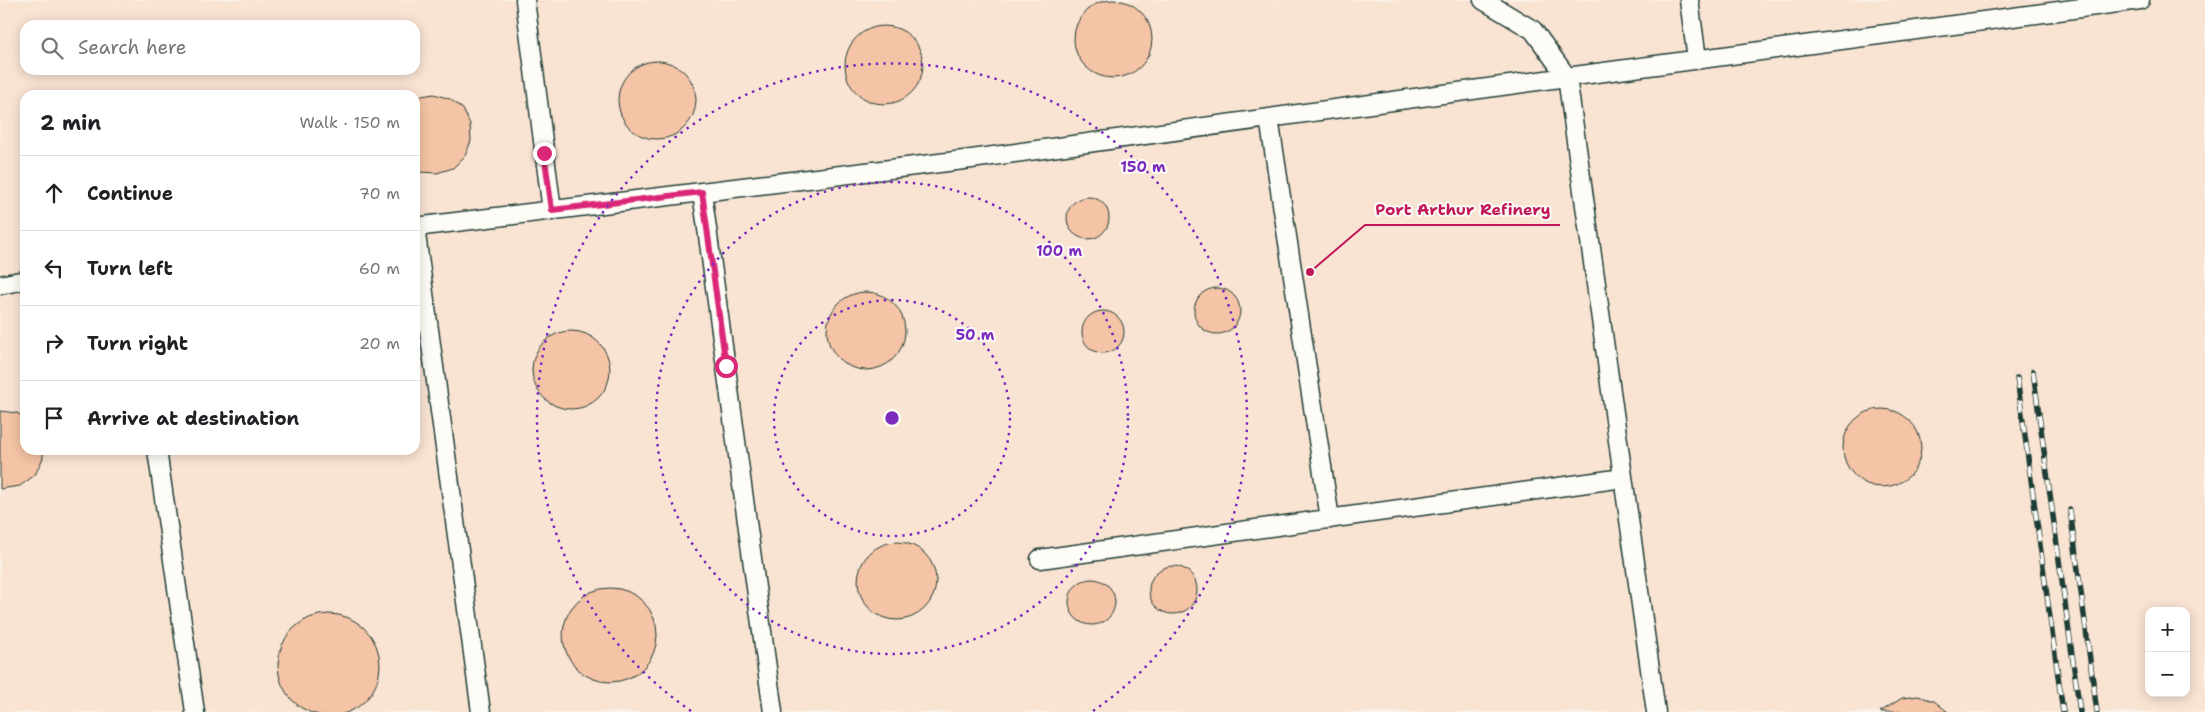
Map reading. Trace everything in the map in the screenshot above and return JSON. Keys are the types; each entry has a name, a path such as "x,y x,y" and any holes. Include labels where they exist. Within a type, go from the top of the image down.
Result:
{"lane":[{"path":"525,0 552,210"},
{"path":"1482,0 1533,30 1567,77 1656,712"},
{"path":"1689,0 1697,59"},
{"path":"420,226 964,160 2140,0"},
{"path":"1269,118 1330,518"},
{"path":"702,192 773,712"},
{"path":"420,264 481,712"},
{"path":"0,285 20,281"},
{"path":"158,455 195,712"},
{"path":"1040,559 1623,478"}],"shaded area":[{"path":"0,0 2205,0 2205,712 0,712"}],"building":[{"path":"1105,0 1121,0 1135,6 1146,17 1152,31 1152,47 1146,61 1135,72 1121,78 1105,78 1091,72 1080,61 1074,47 1074,31 1080,17 1091,6"},
{"path":"876,26 892,26 906,32 917,43 923,57 923,73 917,87 906,98 892,104 876,104 862,98 851,87 845,73 845,57 851,43 862,32"},
{"path":"649,61 665,61 679,67 690,78 696,92 696,108 690,122 679,133 665,139 649,139 635,133 624,122 618,108 618,92 624,78 635,67"},
{"path":"434,94 450,99 463,109 470,124 471,141 465,156 453,168 437,173 420,172 420,96"},
{"path":"1092,197 1100,200 1106,206 1109,218 1106,230 1100,236 1084,239 1076,236 1070,230 1067,214 1070,206 1076,200"},
{"path":"1212,288 1222,288 1236,298 1240,311 1236,324 1230,330 1222,334 1212,334 1198,324 1194,316 1194,306 1204,292"},
{"path":"858,292 874,292 888,298 899,309 905,323 905,339 899,353 888,364 874,370 858,370 844,364 833,353 827,339 827,323 833,309 844,298"},
{"path":"1107,311 1115,314 1121,320 1124,332 1121,344 1115,350 1099,353 1091,350 1085,344 1082,328 1085,320 1091,314"},
{"path":"563,331 579,331 593,337 604,348 610,362 610,378 604,392 593,403 579,409 563,409 549,403 538,392 532,378 532,362 538,348 549,337"},
{"path":"1874,409 1890,409 1904,415 1915,426 1921,440 1921,456 1915,470 1904,481 1890,487 1874,487 1860,481 1849,470 1843,456 1843,440 1849,426 1860,415"},
{"path":"0,411 20,415 20,455 43,455 43,458 35,475 20,486 0,489"},
{"path":"889,542 905,542 919,548 930,559 936,573 936,589 930,603 919,614 905,620 889,620 875,614 864,603 858,589 858,573 864,559 875,548"},
{"path":"1173,566 1182,568 1190,573 1195,581 1197,590 1195,599 1190,607 1182,612 1173,614 1164,612 1156,607 1151,599 1149,590 1151,581 1156,573 1164,568"},
{"path":"1097,579 1101,580 1111,589 1114,593 1114,611 1105,621 1097,625 1087,625 1079,621 1070,611 1069,597 1073,589 1083,580"},
{"path":"610,588 628,592 643,602 653,617 657,635 653,653 643,668 628,678 610,682 592,678 577,668 567,653 563,635 567,617 577,602 592,592"},
{"path":"319,615 339,615 357,623 371,637 379,655 379,675 376,685 365,701 346,713 309,712 293,701 282,685 279,675 279,655 287,637 301,623"},
{"path":"1918,696 1934,701 1948,712 1880,712 1902,698"}],"railway":[{"path":"2033,371 2080,712"},
{"path":"2017,378 2063,712"},
{"path":"2070,510 2097,712"}],"place":[{"name":"Port Arthur Refinery","path":"1310,272"}],"route":[{"path":"544,153 552,210 702,192 726,366"}]}
